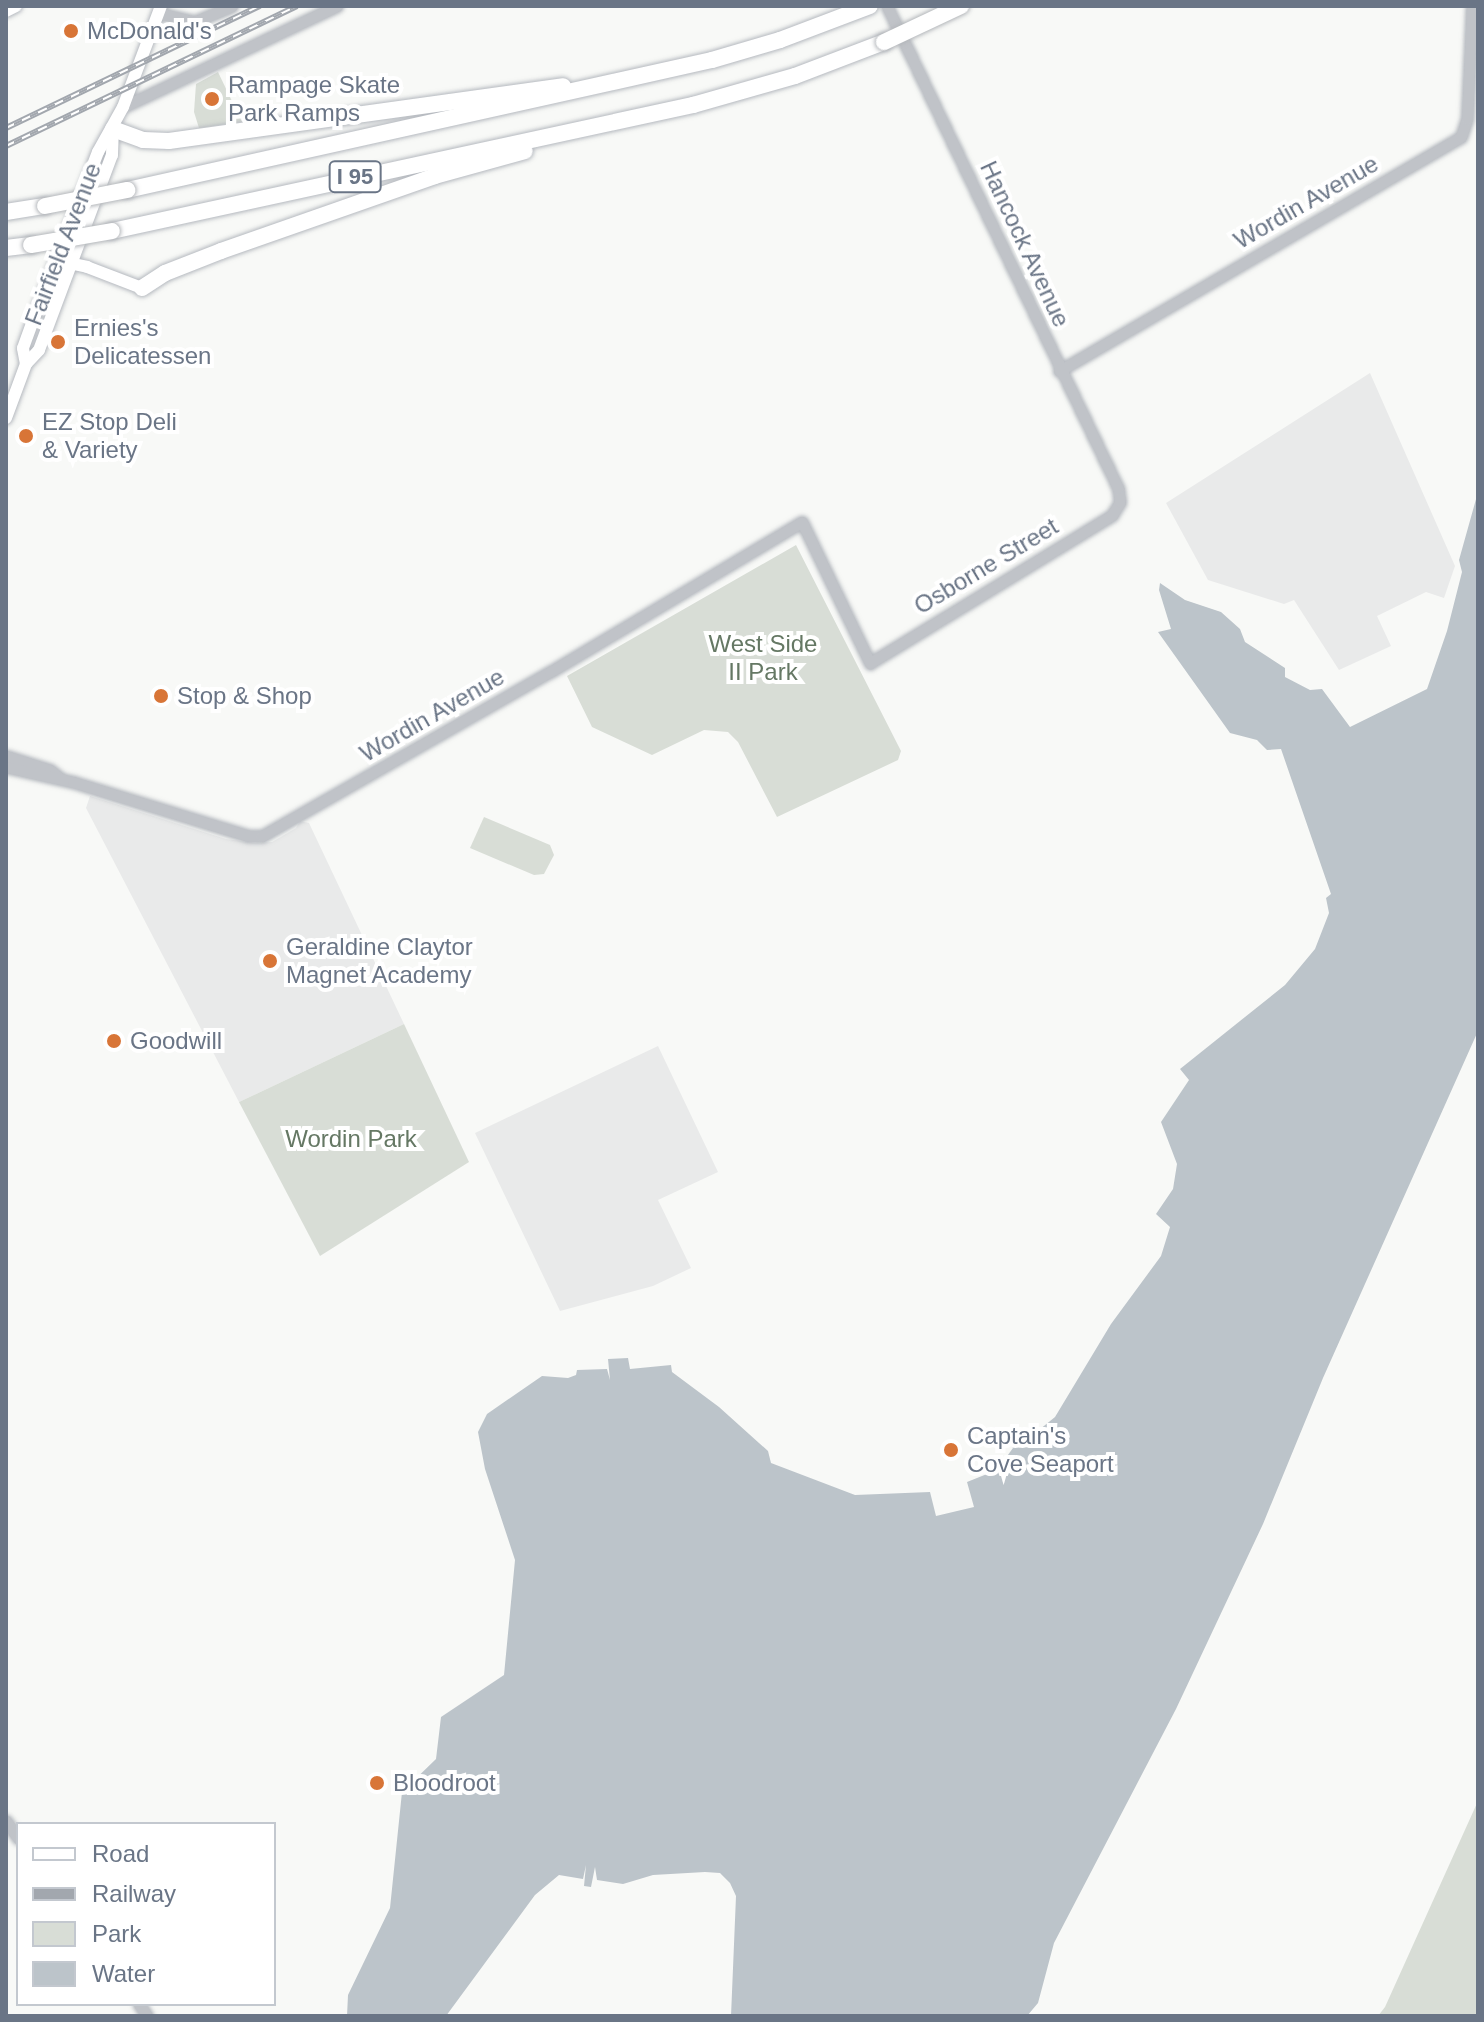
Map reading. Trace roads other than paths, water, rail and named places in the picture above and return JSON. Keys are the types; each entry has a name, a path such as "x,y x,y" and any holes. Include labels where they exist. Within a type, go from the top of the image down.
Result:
{"highway":[{"path":"113,129 143,140 169,141 613,83 747,51 869,6"},
{"name":"I 95","path":"6,248 112,231 599,126 760,87 884,42 961,6"},
{"name":"I 95","path":"6,212 127,190 579,88"},
{"path":"142,288 179,267 221,251 447,173 599,126"}],"main road":[{"path":"6,11 16,6"},
{"name":"Fairfield Avenue","path":"6,418 26,364 23,348 64,262 98,152 123,107 160,10"},
{"path":"64,262 142,288"}],"street":[{"path":"160,10 185,21 200,21 232,6"},
{"path":"123,107 337,6"},
{"name":"Hancock Avenue","path":"887,6 1059,371 1118,488 1120,502"},
{"name":"Wordin Avenue","path":"1059,371 1461,137 1467,119 1472,6"},
{"name":"Osborne Street","path":"802,522 870,663 1112,515 1120,502"},
{"name":"Wordin Avenue","path":"6,767 61,780 248,836 262,836 536,680 802,522"},
{"name":"Wordin Avenue","path":"6,756 50,770 61,780"}],"water":[{"path":"1478,492 1478,1031 1323,1378 1263,1524 1176,1709 1054,1943 1038,2003 1027,2016 731,2016 736,1896 730,1883 720,1873 705,1872 653,1875 623,1884 597,1880 595,1867 591,1887 584,1886 586,1865 583,1879 559,1875 535,1895 446,2016 347,2016 348,1995 390,1908 402,1792 436,1759 441,1717 504,1675 515,1560 485,1469 478,1432 487,1414 542,1376 568,1378 576,1375 577,1370 607,1369 610,1380 608,1359 628,1358 630,1369 671,1365 672,1372 719,1407 768,1451 771,1463 855,1495 930,1492 936,1516 974,1507 967,1482 997,1470 1013,1448 1008,1442 1013,1435 1026,1429 1039,1430 1055,1417 1111,1324 1161,1256 1170,1227 1156,1214 1173,1189 1177,1164 1161,1122 1189,1080 1180,1069 1285,985 1315,949 1329,913 1326,898 1331,894 1281,749 1267,750 1257,740 1230,733 1158,632 1171,629 1159,590 1160,583 1185,600 1221,612 1240,629 1245,642 1285,668 1285,677 1310,690 1322,689 1350,727 1427,689 1447,631 1462,572 1459,560"}],"railway":[{"path":"6,128 260,6"},
{"path":"6,146 297,6"}],"place":[{"name":"McDonald's","path":"71,31"},
{"name":"Rampage Skate Park Ramps","path":"212,99"},
{"name":"Ernies's Delicatessen","path":"58,342"},
{"name":"EZ Stop Deli & Variety","path":"26,436"},
{"name":"Stop & Shop","path":"161,696"},
{"name":"Geraldine Claytor Magnet Academy","path":"270,961"},
{"name":"Goodwill","path":"114,1041"},
{"name":"Captain's Cove Seaport","path":"951,1450"},
{"name":"Bloodroot","path":"377,1783"}],"park label":[{"name":"West Side II Park","path":"763,658"},
{"name":"Wordin Park","path":"351,1139"}]}
